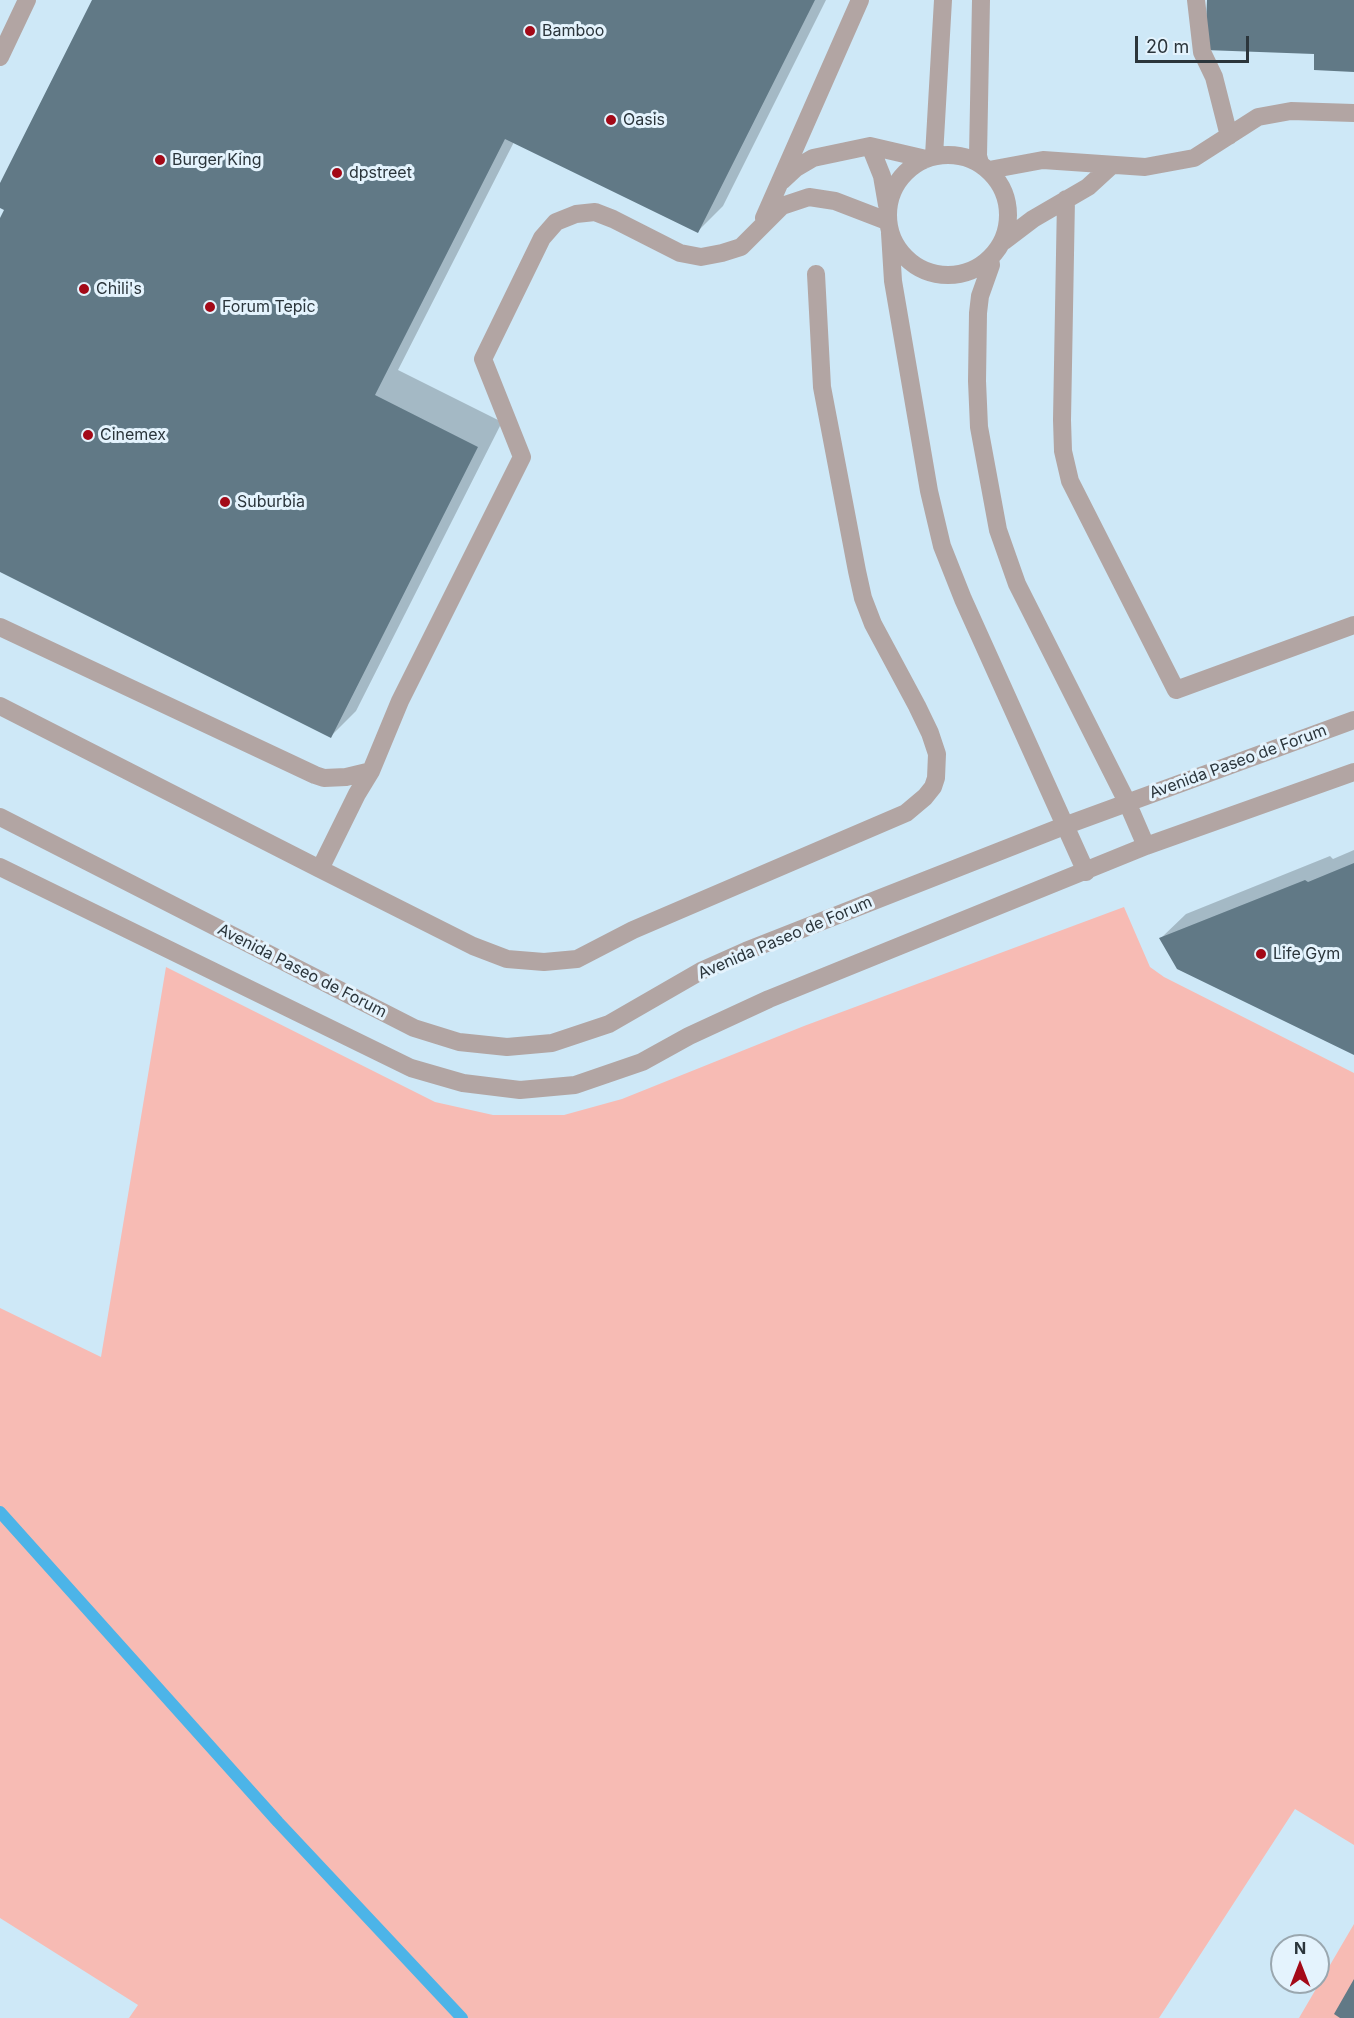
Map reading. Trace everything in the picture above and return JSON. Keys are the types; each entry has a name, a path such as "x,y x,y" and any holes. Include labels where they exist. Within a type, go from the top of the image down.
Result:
{"street":[{"path":"0,57 27,0"},
{"path":"760,228 860,0"},
{"path":"930,158 943,0"},
{"path":"981,0 978,156 997,178 1007,197 1010,219 1004,241"},
{"path":"1196,0 1202,52 1214,76 1229,136"},
{"path":"1112,165 1089,187 1032,219 1004,241 990,259 971,271 949,276 928,272 908,260 900,252 888,222 890,199 899,179 916,164 930,158 948,155 969,158 985,166 1042,160 1145,166 1194,158 1258,117 1291,111 1354,112"},
{"path":"778,184 796,168 813,158 870,146 930,158"},
{"path":"870,146 882,176 893,280 929,491 942,546 963,599 1086,872"},
{"path":"320,869 357,794 371,771 400,701 522,458 483,359 542,238 556,222 576,214 595,212 680,254 701,257 722,254 741,246 782,206 809,197 834,201 888,222"},
{"path":"1066,199 1062,420 1063,450 1067,471 1122,587 1176,690 1354,625"},
{"path":"990,259 991,265 980,296 978,313 976,381 979,427 998,530 1017,584 1127,802 1146,846"},
{"path":"0,706 473,946 507,959 544,962 577,959 633,930 906,813 933,787 936,778 937,754 921,715 873,624 863,598 822,387 816,274"},
{"path":"0,627 315,775 324,778 346,777 371,771"},
{"name":"Avenida Paseo de Forum","path":"0,817 414,1029 459,1042 507,1047 552,1043 609,1024 701,971 746,951 1127,802 1354,720"},
{"path":"0,867 411,1068 463,1083 520,1090 575,1084 642,1062 689,1036 769,999 1146,846 1354,772"}],"shaded area":[{"path":"1124,907 1150,967 1164,977 1354,1073 1354,1845 1295,1809 1159,2018 129,2018 138,2005 0,1918 0,1308 101,1357 166,967 435,1102 493,1115 564,1115 622,1099 804,1026"},
{"path":"1354,1924 1354,2018 1299,2018 1313,1994 1330,1994 1330,1965"}],"building":[{"name":"Forum Tepic","path":"92,0 815,0 698,233 505,139 375,395 478,447 331,738 0,572 0,218 4,210 0,208 0,183"},
{"path":"1207,0 1354,0 1354,72 1314,70 1314,54 1205,50"},
{"name":"Life Gym","path":"1354,863 1354,1055 1177,969 1159,938 1305,880 1308,882"},
{"path":"1354,1979 1354,2018 1340,2018 1334,2014"}],"waterway":[{"path":"0,1512 278,1822 462,2018"}],"place":[{"name":"Bamboo","path":"530,31"},
{"name":"Oasis","path":"611,120"},
{"name":"Burger King","path":"160,160"},
{"name":"dpstreet","path":"337,173"},
{"name":"Chili's","path":"84,289"},
{"name":"Forum Tepic","path":"210,307"},
{"name":"Cinemex","path":"88,435"},
{"name":"Suburbia","path":"225,502"},
{"name":"Life Gym","path":"1261,954"}]}
